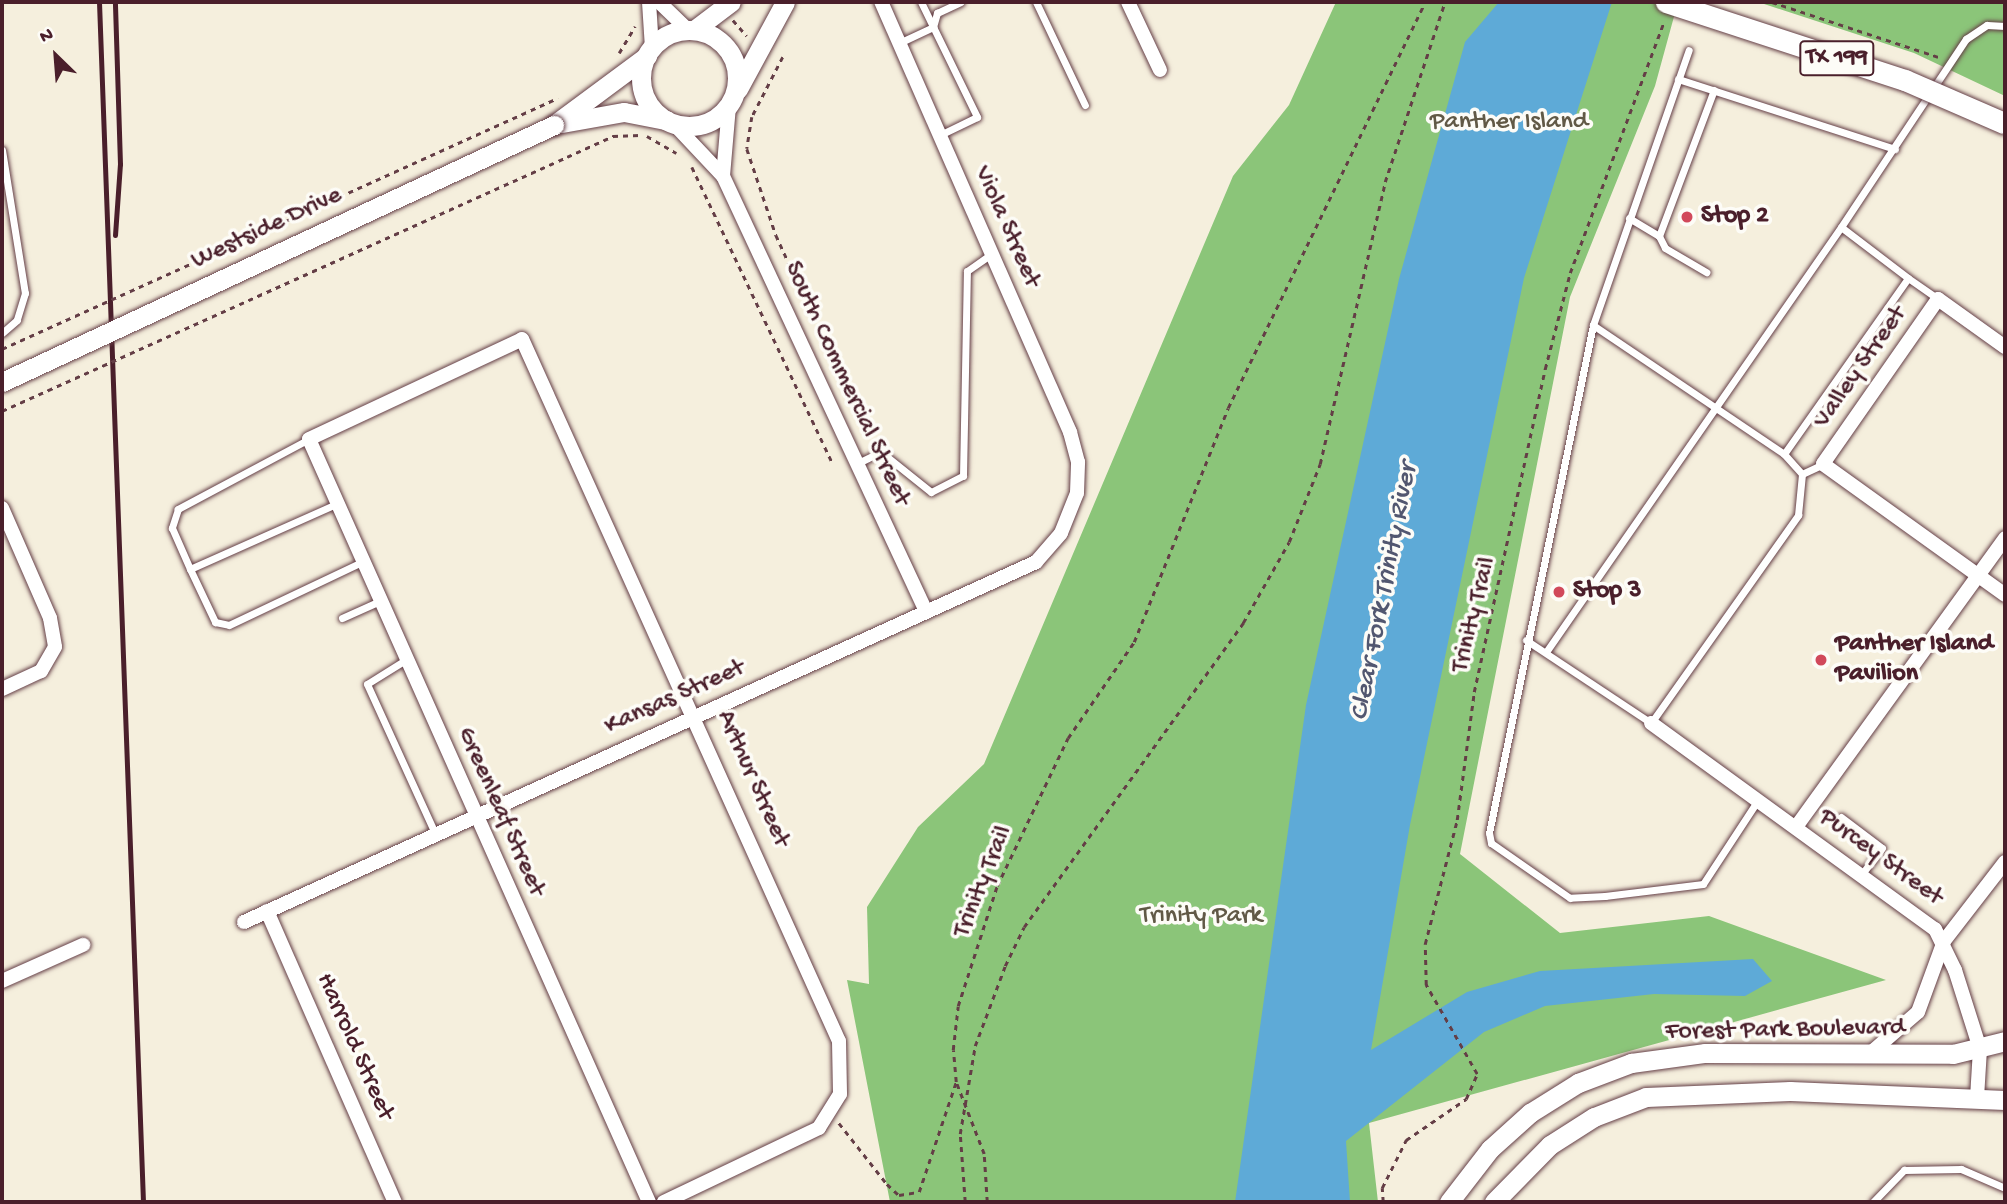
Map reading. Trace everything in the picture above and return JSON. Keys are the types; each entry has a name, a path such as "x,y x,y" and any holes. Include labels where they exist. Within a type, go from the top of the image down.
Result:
{"main road":[{"path":"731,10 650,51 642,89 669,122 704,124 732,99 785,2"},
{"name":"TX 199","path":"1667,7 1906,80 2004,123"},
{"path":"691,30 730,51 732,99"},
{"name":"Westside Drive","path":"2,382 554,125 650,51"},
{"name":"Westside Drive","path":"554,125 624,112 669,122"},
{"name":"Forest Park Boulevard","path":"1449,1202 1490,1149 1530,1113 1613,1068 1705,1053 1866,1058 1980,1049 2005,1041"},
{"path":"1494,1202 1550,1145 1594,1117 1646,1097 1790,1091 2005,1100"}],"street":[{"path":"649,2 650,51"},
{"path":"659,2 691,30"},
{"name":"Viola Street","path":"881,2 1070,432 1078,474"},
{"path":"1128,2 1160,70"},
{"name":"South Commercial Street","path":"723,176 732,99"},
{"name":"South Commercial Street","path":"669,122 723,176 926,612"},
{"path":"1938,299 2005,347"},
{"name":"Valley Street","path":"1823,464 1938,299"},
{"name":"Arthur Street","path":"309,439 522,339 697,715 834,1022 840,1094 831,1112"},
{"name":"Greenleaf Street","path":"309,439 408,659 473,815 649,1202"},
{"path":"1823,464 2005,595"},
{"name":"Kansas Street","path":"244,922 473,815 1036,562 1060,533 1078,474"},
{"path":"2,508 50,618 55,647 41,671 2,689"},
{"path":"1796,827 2005,538"},
{"name":"Purcey Street","path":"1651,723 1861,875 1944,941 1980,1049 1978,1098"},
{"path":"1866,1058 1918,1012 1944,941 2005,862"},
{"name":"Harrold Street","path":"267,911 395,1202"},
{"path":"2,981 83,945"},
{"path":"664,1202 805,1139 831,1112"}],"lane":[{"path":"921,2 977,117 939,135"},
{"path":"899,43 933,27 937,13 961,2"},
{"path":"1036,2 1085,105"},
{"path":"1545,652 1577,614 1593,577 1841,227 1966,39 1987,25 2005,26"},
{"path":"1689,50 1593,325 1526,640 1491,843 1570,898 1703,884 1758,800"},
{"path":"1678,79 1895,149"},
{"path":"1659,236 1714,90"},
{"path":"2,150 25,293 17,320 2,333"},
{"path":"1629,218 1659,236 1665,248 1706,272"},
{"path":"1841,227 1938,299"},
{"path":"856,464 881,452 931,492 963,477 967,271 991,254"},
{"path":"1783,454 1908,278"},
{"path":"1526,640 1651,723 1798,515 1801,474 1783,454 1593,325"},
{"path":"309,439 178,509 172,528 190,569 215,622 229,625 364,561"},
{"path":"1801,474 1823,464"},
{"path":"190,569 338,503"},
{"path":"342,618 382,600"},
{"path":"408,659 367,684 435,833"},
{"path":"1841,817 1882,848 1861,875"},
{"path":"1873,1202 1904,1170 1961,1169 2005,1188"}],"path":[{"name":"Trinity Trail","path":"987,1202 985,1154 956,1082 958,1006 997,886 1068,738 1134,642 1228,408 1425,2"},
{"name":"Trinity Trail","path":"965,1202 960,1133 987,1007 1024,927 1180,716 1289,542 1323,453 1385,182 1445,2"},
{"name":"Trinity Trail","path":"1384,1202 1382,1188 1406,1140 1466,1099 1477,1074 1426,985 1425,944 1457,820 1474,692 1545,369 1570,273 1667,7"},
{"path":"731,10 756,42"},
{"path":"615,58 637,21"},
{"path":"783,57 752,117 747,149 776,235 837,369 818,383"},
{"path":"2,349 568,92"},
{"path":"2,411 625,133 670,145 692,167 833,464"},
{"path":"831,1112 887,1184 899,1195 919,1192 956,1082"}],"green space":[{"name":"Trinity Park","path":"1336,2 1678,2 1655,86 1570,297 1460,854 1560,933 1709,916 1886,980 1369,1123 1378,1202 890,1202 847,980 869,984 867,907 918,827 984,764 1233,176 1289,105"},
{"path":"1758,2 2005,2 2005,96 1914,53"}],"water":[{"name":"Clear Fork Trinity River","path":"1499,2 1612,2 1524,278 1410,825 1371,1050 1467,992 1540,971 1753,959 1772,981 1745,996 1654,994 1545,1006 1484,1032 1346,1141 1350,1202 1235,1202 1306,705 1399,279 1465,42"}],"railway":[{"path":"99,2 143,1202"},
{"path":"115,2 120,164 115,235"}],"place":[{"name":"Stop 2","path":"1687,217"},
{"name":"Stop 3","path":"1559,592"},
{"name":"Panther Island Pavilion","path":"1821,660"}],"park label":[{"name":"Panther Island","path":"1509,123"}]}
